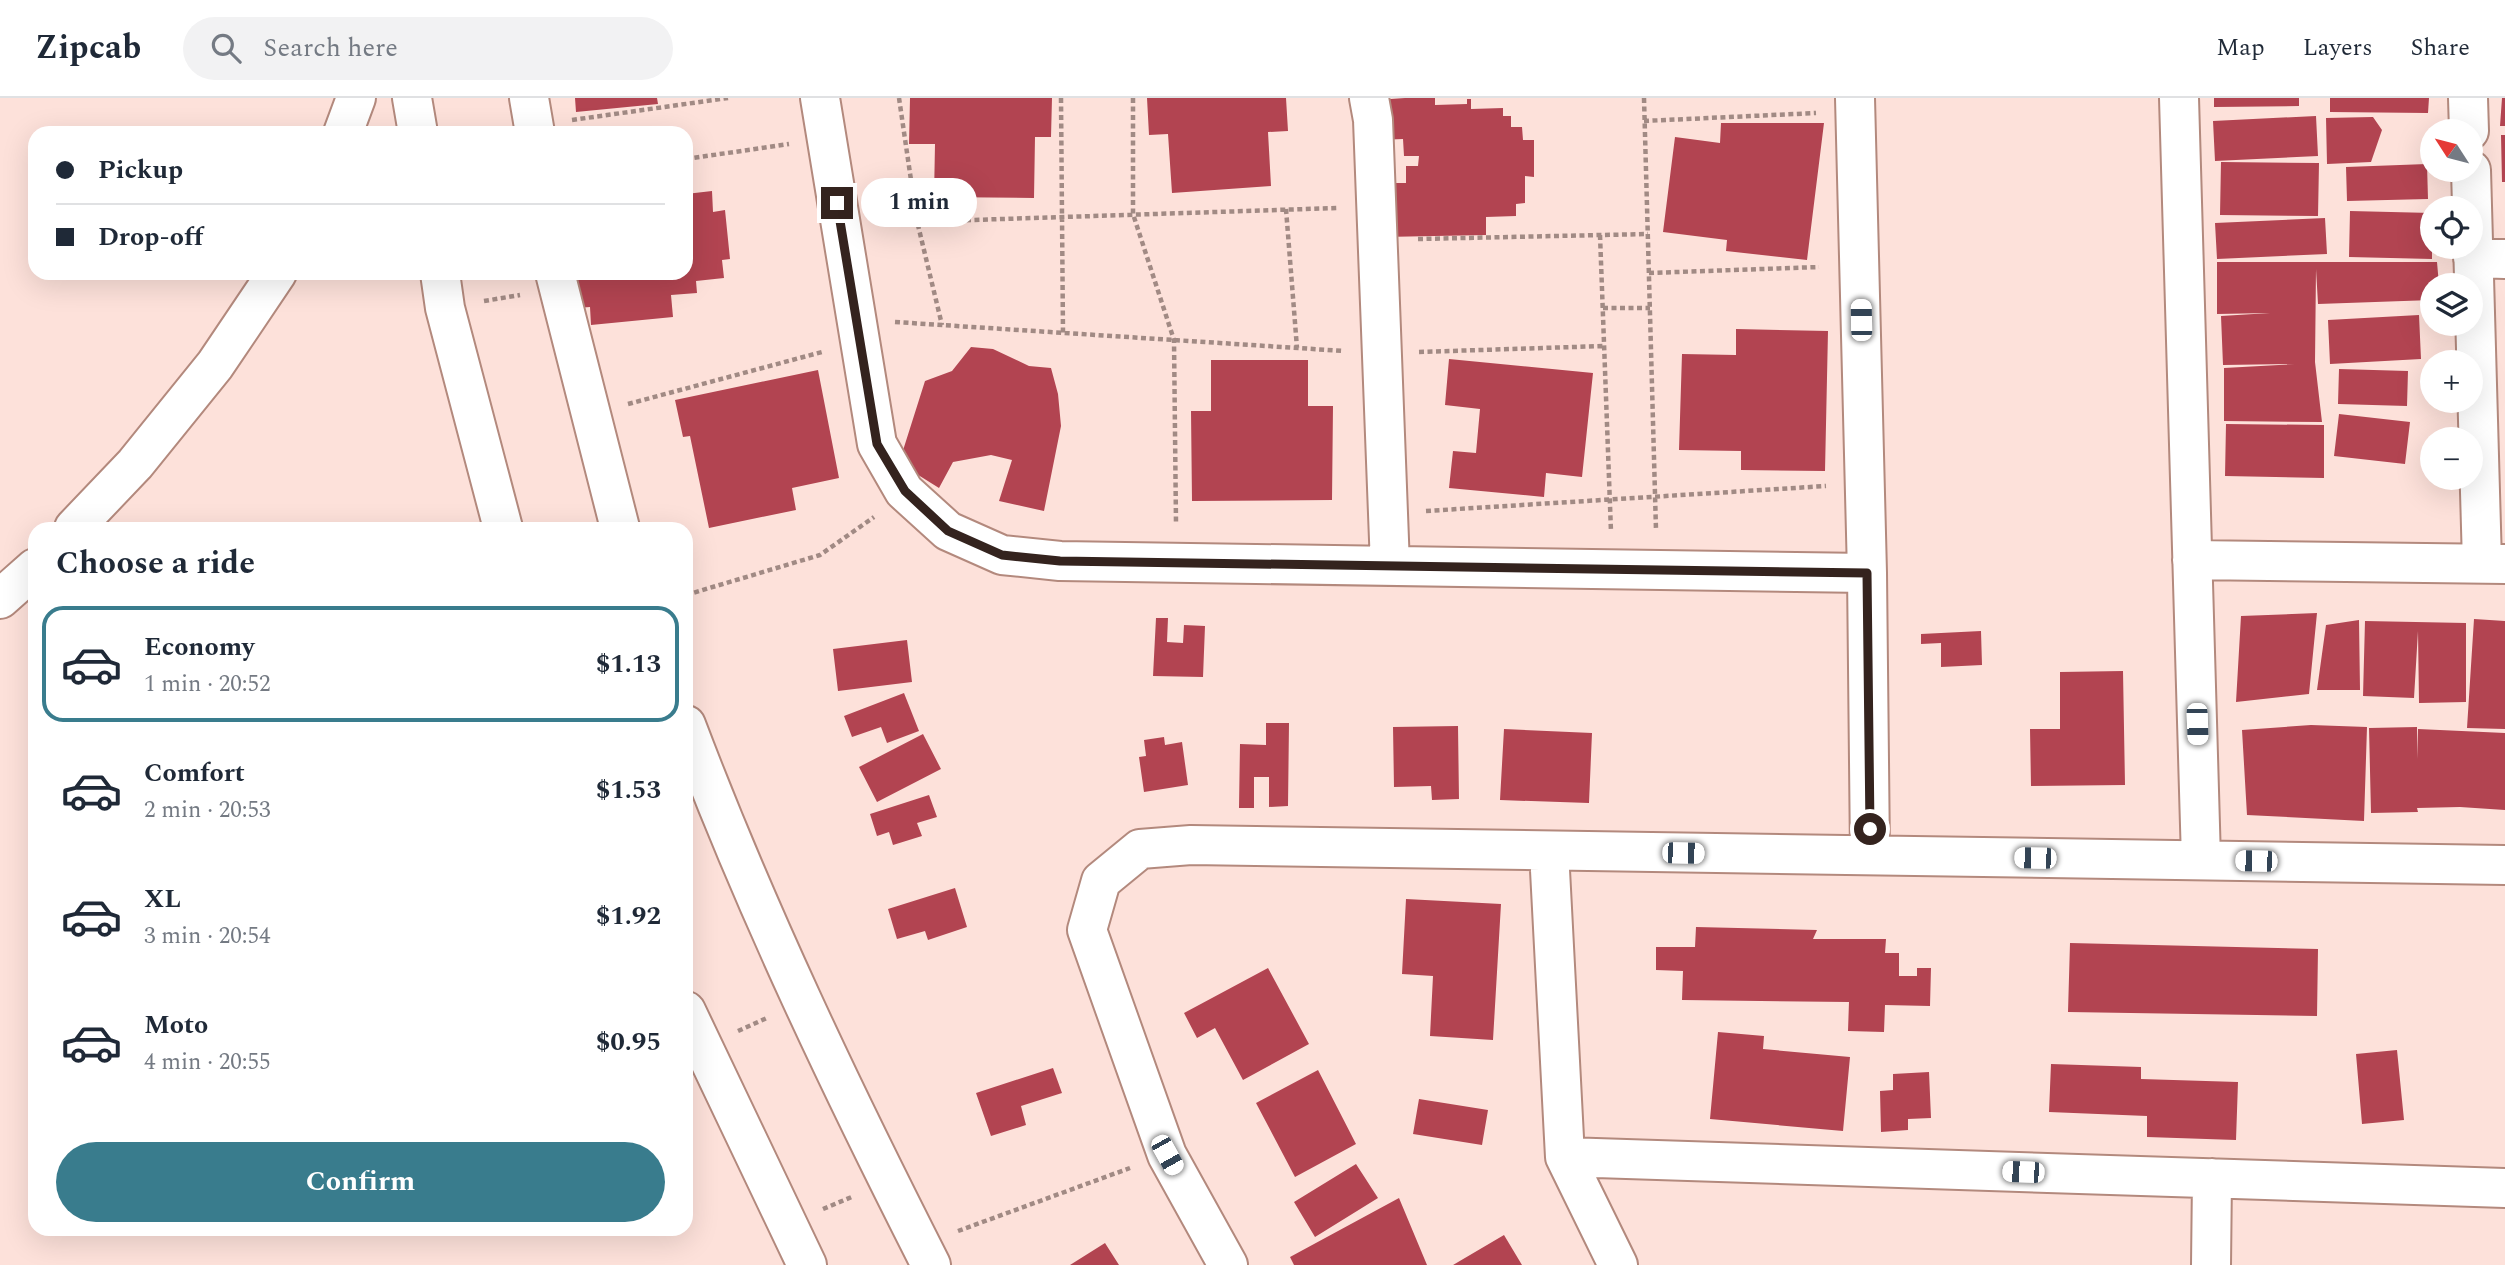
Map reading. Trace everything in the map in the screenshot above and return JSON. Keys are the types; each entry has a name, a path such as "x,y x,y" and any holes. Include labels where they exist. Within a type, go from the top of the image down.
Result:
{"street":[{"path":"346,126 356,98"},
{"path":"412,98 417,126"},
{"path":"820,98 877,444 905,491 948,531 1002,555 1060,561 1867,573"},
{"path":"1369,98 1373,120 1390,566"},
{"path":"2179,98 2201,860"},
{"path":"2468,98 2469,119"},
{"path":"1855,105 1867,573 1870,855"},
{"path":"2192,560 2493,563 2489,259 2473,182"},
{"path":"80,522 135,464 215,365 271,280"},
{"path":"556,281 618,522"},
{"path":"443,291 501,522"},
{"path":"0,599 28,574"},
{"path":"693,743 723,821 803,1002 926,1255"},
{"path":"1228,1265 1167,1155 1087,930 1101,881 1140,849 1191,845 2505,865"},
{"path":"1549,851 1565,1157 1618,1265"},
{"path":"693,1026 807,1265"},
{"path":"1565,1157 2505,1188"},
{"path":"2211,1265 2212,1178"},
{"path":"779,1265 787,1224"}],"path":[{"path":"533,119 728,98"},
{"path":"899,98 917,221 942,325"},
{"path":"1060,98 1063,333"},
{"path":"1133,98 1133,214 1174,340 1176,563"},
{"path":"1644,98 1657,569"},
{"path":"1644,121 1855,105"},
{"path":"693,158 826,139"},
{"path":"841,225 1286,209 1377,223 1600,235 1648,234"},
{"path":"1286,209 1297,348"},
{"path":"1600,235 1608,500 1614,569"},
{"path":"1648,273 1859,266"},
{"path":"443,291 556,281"},
{"path":"1602,308 1650,308"},
{"path":"591,415 858,330 942,325 1382,354 1604,346"},
{"path":"1389,514 1865,484"},
{"path":"693,593 820,555 873,518 905,491"},
{"path":"702,1046 803,1002"},
{"path":"926,1255 1167,1155"},
{"path":"787,1224 888,1181"}],"building":[{"path":"575,98 657,98 658,104 576,112"},
{"path":"910,98 1052,98 1051,137 1035,137 1034,198 934,197 935,144 909,144"},
{"path":"1147,98 1286,98 1288,131 1268,132 1271,186 1172,193 1168,134 1149,135"},
{"path":"1435,98 1435,105 1467,104 1467,99 1471,99 1471,109 1503,108 1503,116 1511,116 1511,127 1522,127 1523,140 1534,140 1534,177 1525,176 1525,203 1516,204 1516,216 1486,217 1486,235 1383,237 1382,183 1406,183 1406,166 1418,166 1419,156 1404,156 1403,139 1378,140 1377,100"},
{"path":"2214,98 2299,98 2299,106 2214,107"},
{"path":"2330,98 2429,98 2428,113 2330,112"},
{"path":"2502,98 2505,98 2505,126 2500,126"},
{"path":"2316,116 2318,156 2215,161 2213,121"},
{"path":"2373,117 2382,130 2371,162 2327,164 2326,118"},
{"path":"1721,123 1824,123 1807,260 1726,251 1727,240 1663,232 1675,137 1720,143"},
{"path":"2501,135 2505,135 2505,182 2502,182"},
{"path":"2221,162 2319,163 2318,216 2220,215"},
{"path":"2420,164 2420,182 2428,182 2428,196 2420,196 2420,199 2347,201 2346,167"},
{"path":"712,191 713,212 725,210 730,259 722,260 724,278 696,281 697,293 671,295 673,317 591,325 590,307 577,308 575,280 693,280 693,193"},
{"path":"2350,211 2420,213 2420,259 2349,257"},
{"path":"2325,218 2327,254 2217,259 2215,223"},
{"path":"2217,262 2437,262 2438,273 2420,273 2420,300 2318,304 2316,269 2315,362 2322,422 2224,421 2224,368 2295,364 2223,365 2221,316 2270,313 2217,314"},
{"path":"2419,315 2420,359 2330,364 2328,320"},
{"path":"1736,329 1828,331 1825,471 1741,470 1741,451 1679,450 1682,354 1736,355"},
{"path":"971,347 993,349 1029,366 1051,368 1058,394 1061,426 1044,511 999,501 1012,460 991,455 953,462 939,488 899,463 925,381 952,371"},
{"path":"1449,359 1593,373 1582,477 1546,473 1544,497 1449,488 1453,451 1476,453 1480,409 1445,405"},
{"path":"1211,360 1308,360 1308,406 1333,406 1332,500 1192,501 1191,411 1211,411"},
{"path":"2339,369 2408,371 2407,406 2338,404"},
{"path":"818,370 839,478 792,488 796,510 709,528 690,436 683,437 675,400"},
{"path":"2339,414 2410,422 2405,464 2334,456"},
{"path":"2226,424 2324,425 2324,478 2225,476"},
{"path":"2317,613 2309,694 2236,702 2241,616"},
{"path":"1156,618 1168,618 1167,642 1183,643 1184,625 1205,626 1203,677 1153,676"},
{"path":"2474,619 2505,621 2505,729 2467,728"},
{"path":"2359,620 2360,690 2317,690 2326,625"},
{"path":"2365,621 2466,623 2466,702 2419,703 2418,631 2414,698 2363,696"},
{"path":"1981,631 1982,665 1941,667 1941,643 1921,644 1921,634"},
{"path":"907,640 912,682 838,691 833,649"},
{"path":"2123,671 2125,785 2031,786 2030,729 2060,729 2060,672"},
{"path":"904,693 919,731 887,743 881,727 852,737 844,716"},
{"path":"1266,723 1289,723 1288,806 1269,807 1269,777 1254,777 1254,808 1239,808 1240,744 1266,745"},
{"path":"2311,725 2367,727 2364,821 2247,815 2242,730"},
{"path":"1458,726 1459,799 1432,800 1431,786 1394,787 1393,727"},
{"path":"2417,727 2417,759 2418,729 2505,733 2505,810 2460,807 2417,808 2418,812 2371,813 2369,728"},
{"path":"1504,729 1592,733 1589,803 1500,800"},
{"path":"923,734 941,769 877,802 859,767"},
{"path":"1164,737 1165,745 1182,742 1188,785 1144,792 1139,757 1146,756 1144,740"},
{"path":"929,795 937,817 917,823 922,836 893,845 889,832 877,836 870,814"},
{"path":"955,888 967,927 928,940 925,931 897,939 888,909"},
{"path":"1406,899 1501,904 1493,1040 1430,1036 1433,976 1402,974"},
{"path":"1696,927 1817,930 1813,939 1886,939 1885,953 1899,953 1899,976 1917,976 1917,968 1931,968 1930,1006 1885,1005 1884,1032 1848,1031 1849,1002 1682,1000 1683,971 1656,970 1656,947 1695,947"},
{"path":"2070,943 2318,949 2317,1016 2068,1012"},
{"path":"1268,968 1309,1044 1243,1080 1215,1028 1197,1038 1184,1013"},
{"path":"1718,1032 1764,1036 1763,1049 1850,1057 1843,1131 1710,1119"},
{"path":"2397,1050 2404,1120 2362,1124 2356,1054"},
{"path":"2051,1064 2141,1067 2141,1079 2238,1082 2236,1140 2147,1137 2147,1116 2049,1112"},
{"path":"1053,1068 1062,1093 1021,1106 1026,1125 991,1136 976,1093"},
{"path":"1318,1070 1356,1144 1295,1177 1256,1103"},
{"path":"1929,1072 1931,1118 1908,1119 1908,1130 1881,1132 1880,1091 1893,1090 1893,1074"},
{"path":"1419,1099 1488,1110 1482,1145 1413,1134"},
{"path":"1356,1164 1378,1198 1315,1237 1294,1202"},
{"path":"1399,1198 1427,1265 1294,1265 1290,1257"},
{"path":"1504,1235 1522,1265 1453,1265"},
{"path":"1105,1243 1119,1265 1070,1265"}],"route":[{"path":"837,203 877,444 905,491 948,531 1002,555 1060,561 1867,573 1870,829"}]}
